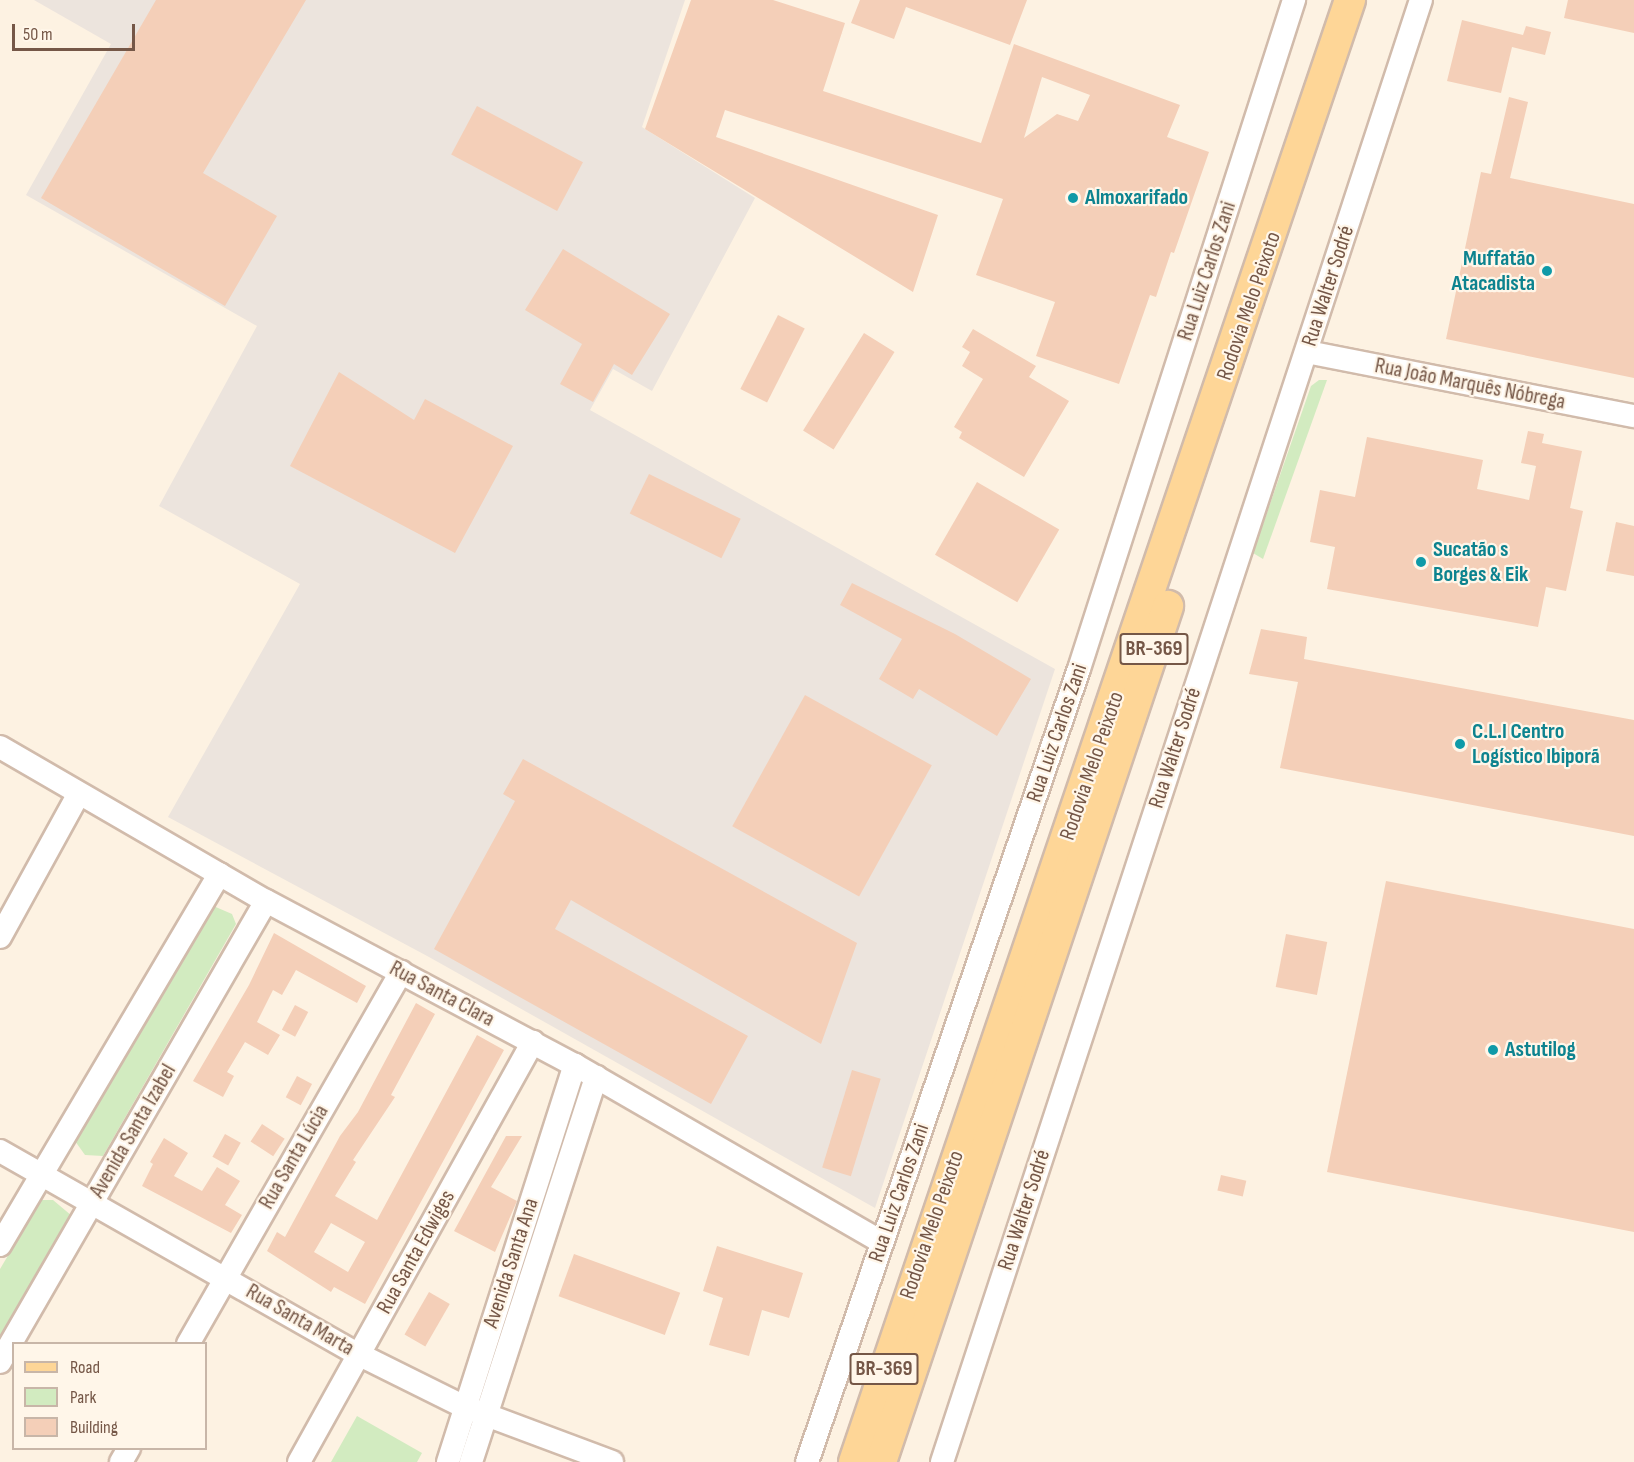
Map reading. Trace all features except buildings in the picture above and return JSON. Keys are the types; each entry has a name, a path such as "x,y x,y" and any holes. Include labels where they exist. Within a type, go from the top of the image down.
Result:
{"main road":[{"name":"Rodovia Melo Peixoto","path":"854,1462 1350,0"},
{"name":"Rodovia Melo Peixoto","path":"881,1462 1371,0"}],"street":[{"name":"Rua Luiz Carlos Zani","path":"807,1462 1078,669 1294,0"},
{"name":"Rua Walter Sodré","path":"942,1462 1421,0"},
{"name":"Rua João Marquês Nóbrega","path":"1307,352 1634,416"},
{"name":"Rua Santa Clara","path":"0,747 78,795 266,901 596,1077 882,1242"},
{"path":"0,937 78,795"},
{"path":"0,1245 219,874"},
{"name":"Avenida Santa Izabel","path":"0,1362 266,901"},
{"name":"Rua Santa Lúcia","path":"189,1342 401,972"},
{"name":"Rua Santa Edwiges","path":"299,1462 532,1042"},
{"name":"Avenida Santa Ana","path":"471,1462 475,1411 574,1065"},
{"name":"Avenida Santa Ana","path":"448,1462 475,1411 596,1077"},
{"name":"Rua Santa Marta","path":"0,1151 358,1354 475,1411 612,1462"}],"shaded area":[{"path":"34,0 685,0 642,127 755,198 652,391 613,369 590,410 1055,669 875,1208 429,957 168,817 300,584 159,506 257,326 26,195 111,44"}],"green space":[{"path":"1319,380 1327,380 1263,559 1253,553 1311,386"},
{"path":"211,905 232,914 236,924 103,1156 85,1155 75,1141"},
{"path":"41,1200 53,1200 72,1216 0,1342 0,1269"},
{"path":"357,1416 422,1453 417,1462 331,1462"}],"place":[{"name":"Almoxarifado","path":"1073,198"},
{"name":"Muffatão Atacadista","path":"1547,271"},
{"name":"Sucatão s Borges & Eik","path":"1421,562"},
{"name":"C.L.I Centro Logístico Ibiporã","path":"1460,744"},
{"name":"Astutilog","path":"1493,1050"}]}
